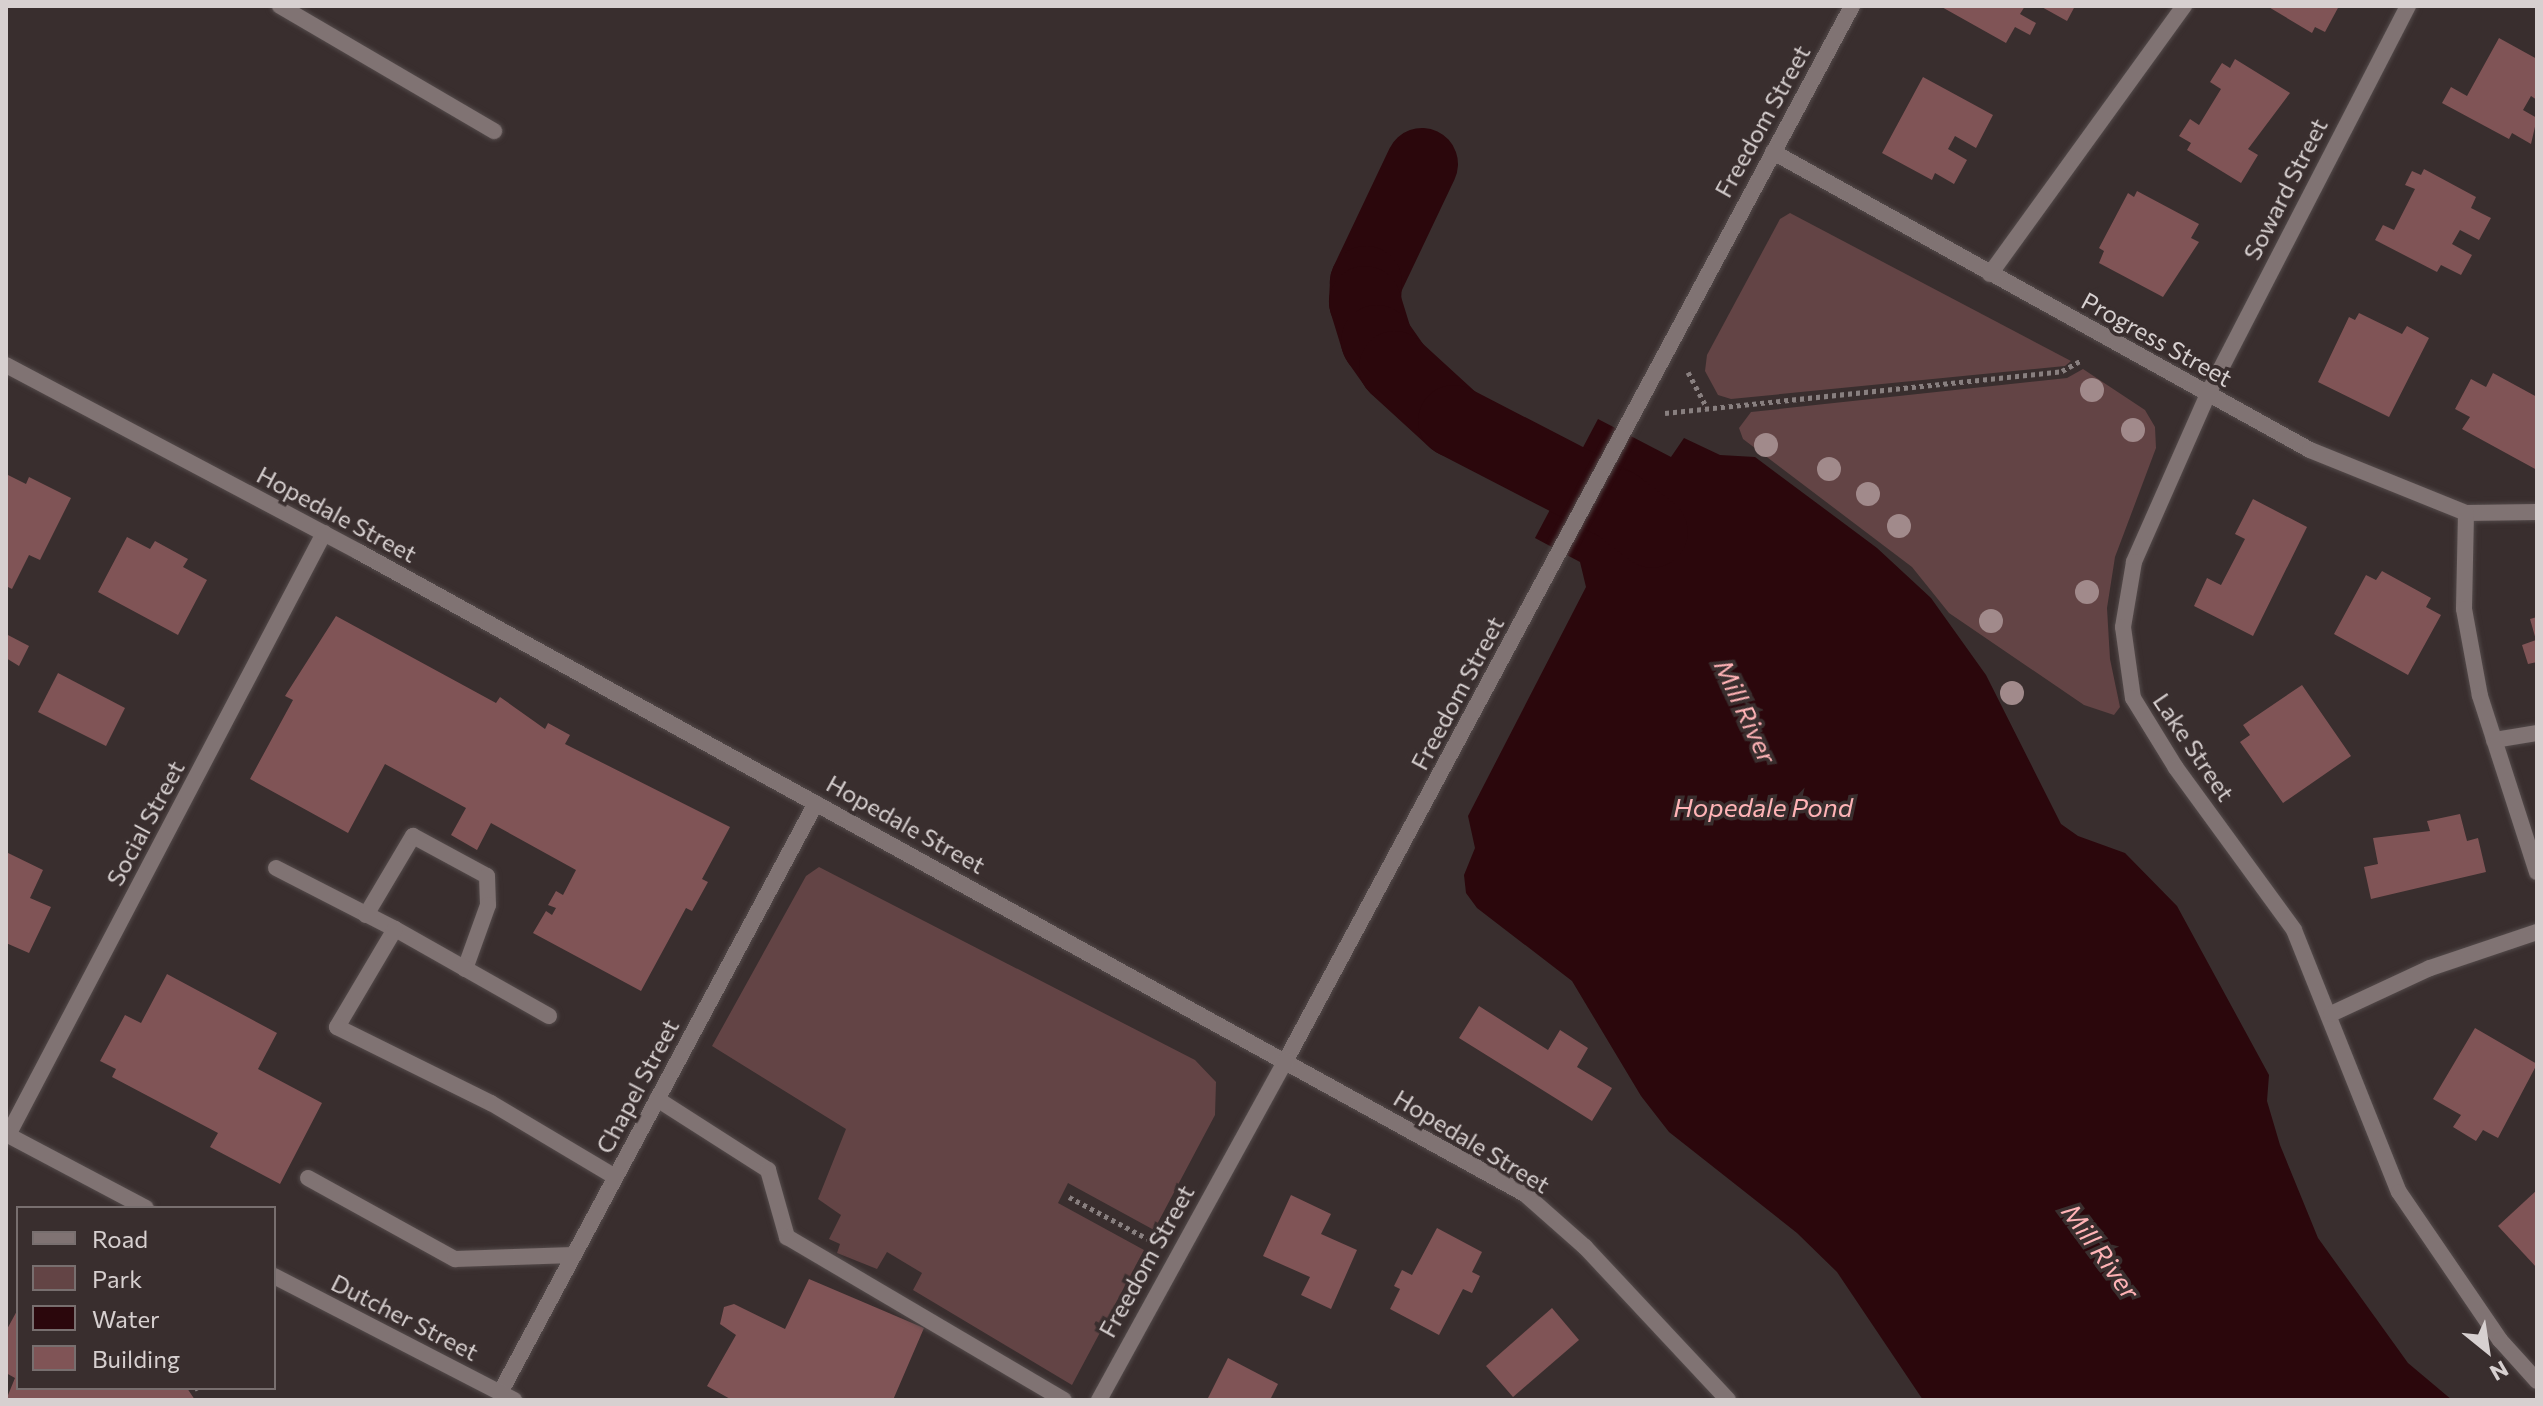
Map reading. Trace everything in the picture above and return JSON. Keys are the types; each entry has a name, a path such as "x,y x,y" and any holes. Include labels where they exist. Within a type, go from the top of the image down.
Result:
{"street":[{"path":"280,6 494,131"},
{"name":"Freedom Street","path":"1099,1400 1286,1060 1852,6"},
{"path":"1990,274 2184,6"},
{"name":"Soward Street","path":"2208,394 2408,6"},
{"name":"Progress Street","path":"1773,152 2310,450 2466,513 2537,512"},
{"name":"Hopedale Street","path":"6,365 324,533 1525,1194 1585,1247 1728,1400"},
{"name":"Lake Street","path":"2208,394 2134,562 2123,627 2133,698 2176,768 2294,930 2331,1014 2399,1192 2500,1340 2537,1381"},
{"path":"2466,513 2464,609 2480,696 2537,872"},
{"name":"Social Street","path":"7,1135 324,533"},
{"path":"2494,740 2537,733"},
{"name":"Chapel Street","path":"507,1396 573,1255 816,803"},
{"path":"366,915 413,836 487,876 488,905 465,969"},
{"path":"276,868 395,929 549,1016"},
{"path":"395,929 337,1027 491,1103 615,1177"},
{"path":"2331,1014 2430,968 2537,932"},
{"path":"657,1099 768,1170 787,1237 1064,1400"},
{"path":"7,1135 142,1206"},
{"path":"308,1178 455,1259 573,1255"},
{"name":"Dutcher Street","path":"276,1277 507,1396"}],"path":[{"path":"1664,413 2062,371 2082,360"},
{"path":"1688,371 1707,408"},
{"path":"1069,1197 1162,1246"}],"green space":[{"path":"1790,213 2071,361 2065,366 1731,399 1718,395 1705,371 1707,355 1780,219"},
{"path":"2083,369 2145,410 2155,427 2156,448 2115,557 2107,608 2110,659 2120,707 2114,715 2084,705 1949,613 1912,567 1743,439 1739,428 1751,412 2067,378"},
{"path":"819,867 1195,1060 1216,1082 1215,1115 1154,1230 1068,1183 1058,1203 1144,1250 1072,1385 913,1290 922,1273 887,1252 877,1269 837,1253 840,1244 829,1239 841,1215 818,1199 846,1129 712,1046 806,876"}],"water":[{"name":"Hopedale Pond","path":"1598,419 1671,457 1684,438 1720,455 1755,457 1877,548 1931,598 1986,675 2061,824 2078,836 2125,853 2177,906 2269,1075 2267,1101 2280,1145 2318,1238 2408,1363 2452,1400 1923,1400 1837,1272 1797,1233 1669,1132 1641,1096 1572,981 1477,908 1466,893 1464,875 1475,848 1468,816 1586,587 1580,562 1535,538"}],"building":[{"path":"1940,6 2025,6 2020,14 2036,23 2030,35 2015,27 2006,43"},
{"path":"2040,6 2075,6 2067,21"},
{"path":"2267,6 2339,6 2325,32 2315,27 2312,33"},
{"path":"2499,38 2537,59 2537,100 2531,96 2523,110 2537,118 2531,144 2512,133 2509,139 2442,103 2451,87 2467,96"},
{"path":"2235,59 2290,93 2248,149 2258,155 2241,183 2187,150 2191,143 2179,136 2190,119 2199,125 2221,89 2210,82 2222,63 2230,68"},
{"path":"1923,77 1993,115 1976,148 1955,136 1948,149 1967,160 1954,184 1935,173 1932,180 1882,153"},
{"path":"2424,169 2476,197 2471,208 2491,218 2479,240 2460,230 2452,244 2472,255 2461,275 2441,265 2437,272 2375,240 2383,225 2394,230 2415,189 2405,185 2412,171 2421,175"},
{"path":"2137,191 2199,224 2191,238 2199,242 2163,297 2099,263 2104,251 2099,248 2128,193 2134,197"},
{"path":"2359,313 2402,334 2407,326 2429,338 2389,417 2318,382 2349,317 2355,320"},
{"path":"2493,373 2537,397 2537,470 2462,429 2470,417 2455,409 2471,379 2486,387"},
{"path":"8,475 26,484 29,477 71,498 40,560 29,555 12,589 6,586"},
{"path":"2253,499 2307,527 2253,636 2194,606 2207,578 2221,585 2245,539 2235,534"},
{"path":"127,537 150,549 155,541 188,559 183,567 207,580 178,635 98,592"},
{"path":"2382,571 2431,598 2426,607 2441,615 2408,675 2334,634 2366,575 2376,580"},
{"path":"336,616 496,703 500,697 545,729 548,723 570,735 565,744 730,827 702,879 708,882 692,911 686,908 641,991 533,933 546,911 552,915 556,908 548,905 556,891 563,895 576,870 491,823 477,850 451,835 466,808 385,764 348,833 250,779 293,700 285,696"},
{"path":"2537,617 2537,662 2528,664 2522,645 2536,640 2530,619"},
{"path":"6,634 29,646 19,666 6,658"},
{"path":"58,673 125,708 106,746 38,712"},
{"path":"2302,685 2351,756 2283,803 2240,742 2250,735 2243,725"},
{"path":"2460,814 2467,841 2478,838 2486,872 2371,899 2364,867 2378,864 2373,838 2430,831 2427,821"},
{"path":"6,852 43,870 30,898 51,907 29,953 6,943"},
{"path":"167,974 277,1033 258,1069 322,1103 280,1184 210,1147 218,1133 112,1077 116,1069 100,1061 125,1015 141,1023"},
{"path":"1479,1006 1548,1050 1560,1030 1588,1048 1577,1067 1612,1088 1592,1121 1459,1038"},
{"path":"2475,1028 2537,1064 2498,1138 2483,1130 2476,1141 2453,1127 2461,1115 2433,1099"},
{"path":"2537,1190 2537,1268 2498,1226"},
{"path":"1291,1195 1331,1214 1321,1234 1357,1250 1331,1309 1301,1295 1310,1277 1263,1256"},
{"path":"1437,1228 1482,1252 1472,1272 1480,1276 1472,1293 1463,1289 1439,1335 1390,1309 1400,1289 1394,1286 1402,1270 1412,1275"},
{"path":"809,1279 924,1328 893,1400 732,1400 707,1386 736,1335 720,1324 724,1307 734,1304 785,1329"},
{"path":"1552,1308 1579,1340 1513,1397 1486,1366"},
{"path":"16,1313 16,1390 188,1390 195,1400 6,1400 15,1378 6,1373 6,1331"},
{"path":"1228,1358 1278,1384 1270,1400 1207,1400"}],"waterway":[{"name":"Mill River","path":"1422,164 1366,282 1365,302 1377,341 1395,367 1454,421 1617,505 1652,532"}]}
